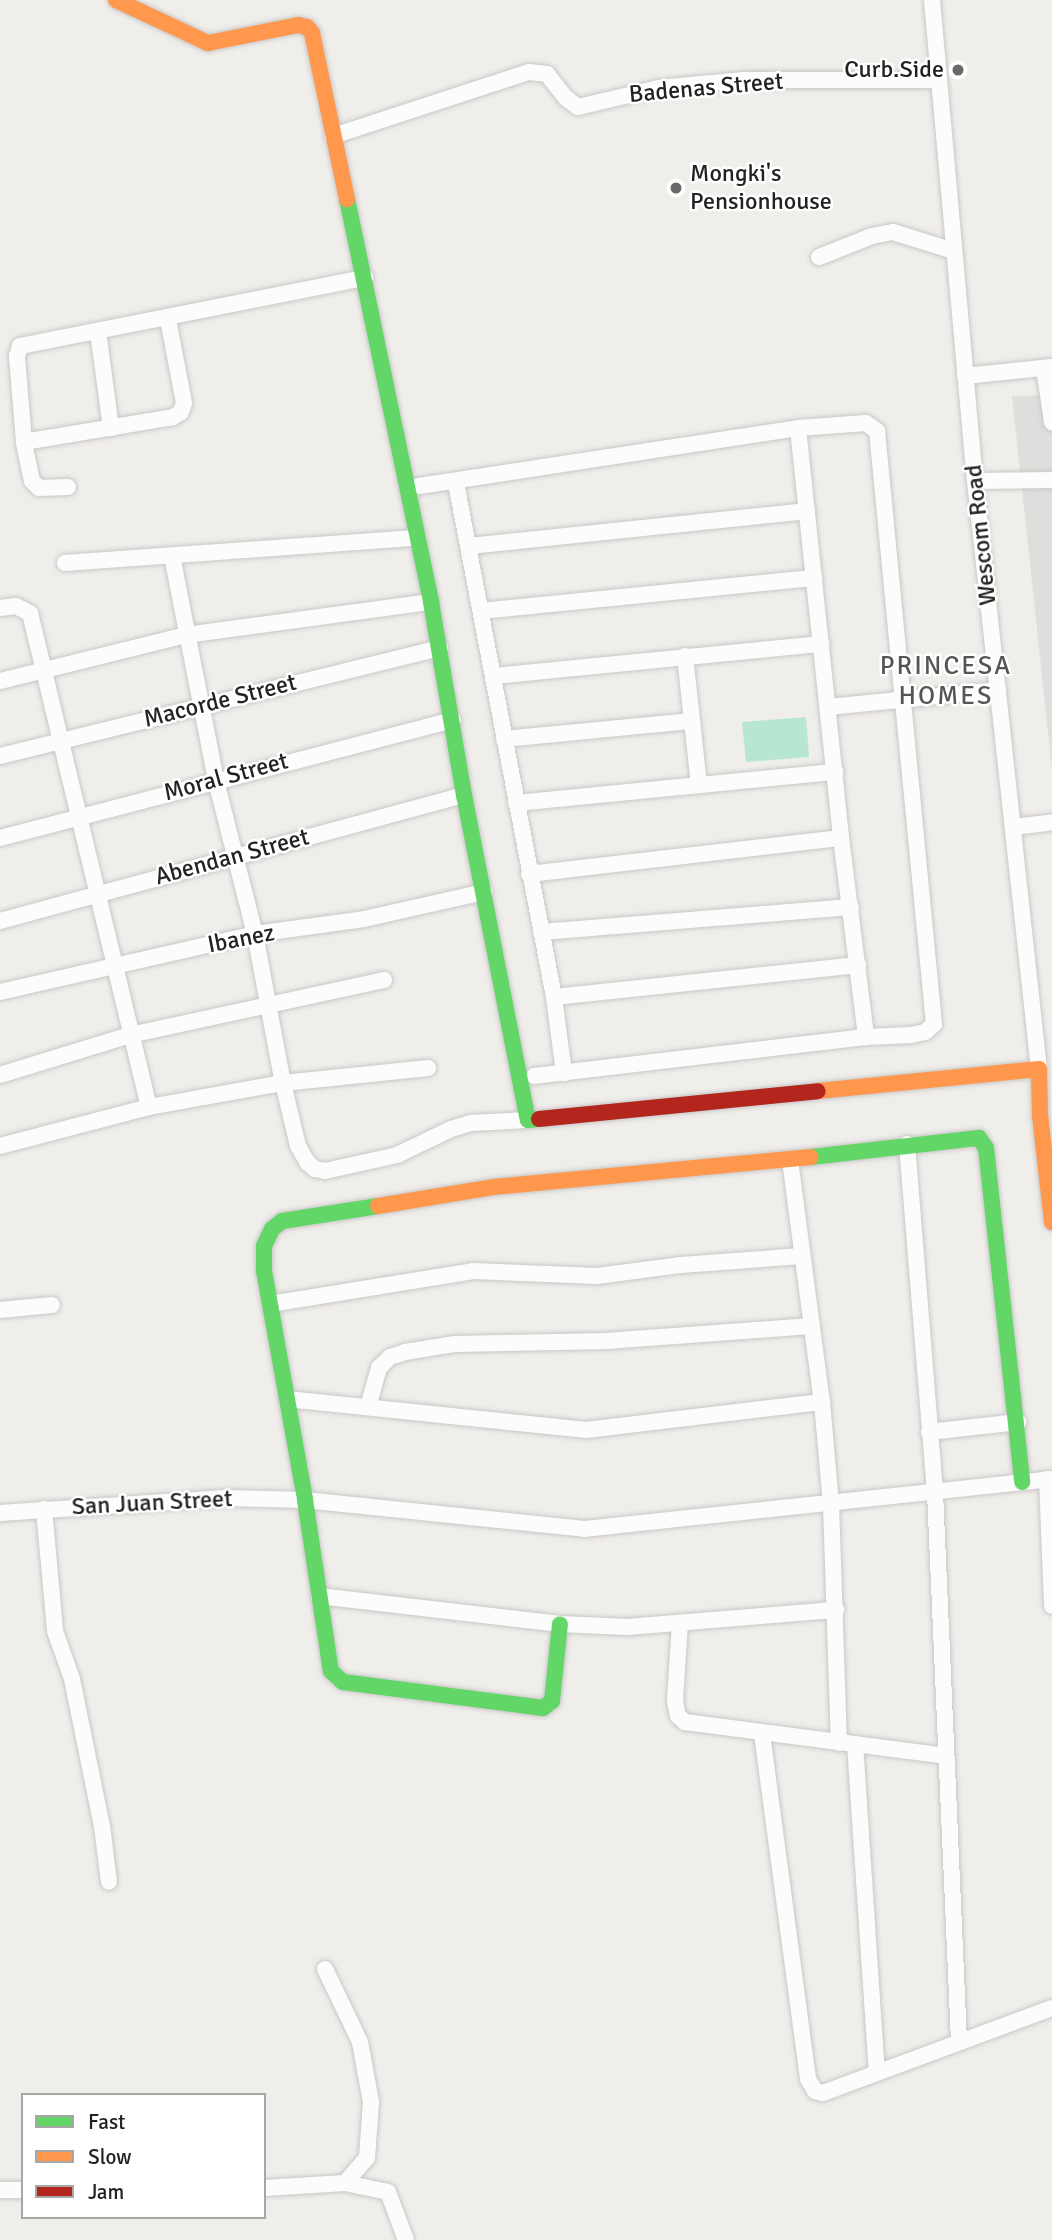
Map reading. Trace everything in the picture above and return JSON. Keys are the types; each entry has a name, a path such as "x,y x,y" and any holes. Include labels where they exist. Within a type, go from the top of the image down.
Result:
{"street":[{"path":"116,0 208,43 234,40 298,25 307,27 312,33 431,602 464,795 528,1120"},
{"name":"Wescom Road","path":"932,0 975,481 1039,1069"},
{"name":"Badenas Street","path":"333,136 529,72 547,74 566,98 578,107 659,88 745,80 939,80"},
{"path":"819,257 872,236 893,232 954,251"},
{"path":"68,487 39,488 35,485 24,442 17,356 20,346 168,319 365,278"},
{"path":"24,442 111,428 173,416 181,412 184,403 168,319"},
{"path":"97,331 111,428"},
{"path":"965,376 1048,367 1051,415"},
{"path":"419,486 797,428 866,423 877,431 935,1021 931,1028 911,1035 866,1037 534,1076"},
{"path":"797,428 841,838 866,1037"},
{"path":"975,481 1052,480"},
{"path":"456,482 554,997 564,1073"},
{"path":"469,546 807,511"},
{"path":"65,563 418,538"},
{"path":"172,556 216,780 255,934 283,1083 298,1146 315,1169 325,1171 397,1156 451,1129 471,1124 1039,1069 1046,1114 1052,1222"},
{"path":"481,611 814,579"},
{"path":"0,681 186,635 242,625 431,602"},
{"path":"0,608 16,606 30,613 149,1107"},
{"path":"494,676 821,643"},
{"name":"Macorde Street","path":"0,756 440,648"},
{"path":"685,656 699,785"},
{"path":"829,707 998,690"},
{"name":"Moral Street","path":"0,838 453,720"},
{"path":"504,739 692,721"},
{"path":"516,803 835,772"},
{"name":"Abendan Street","path":"0,921 464,795"},
{"path":"1014,827 1052,822"},
{"path":"529,874 841,838"},
{"name":"Ibanez","path":"0,992 255,934 341,924 484,892"},
{"path":"541,932 851,906"},
{"path":"554,997 858,965"},
{"path":"0,1075 130,1035 384,980"},
{"path":"0,1146 149,1107 283,1083 428,1068"},
{"path":"560,1624 552,1701 543,1708 342,1682 331,1671 305,1500 270,1304 264,1246 272,1229 282,1222 494,1187 790,1160 907,1143 973,1137 983,1141 986,1149 1022,1482"},
{"path":"907,1143 936,1492 960,2042"},
{"path":"790,1160 822,1402 847,1744 877,2071"},
{"path":"270,1304 472,1271 597,1276 681,1265 802,1256"},
{"path":"0,1310 52,1305"},
{"path":"368,1407 379,1368 390,1357 405,1352 455,1345 607,1341 810,1326"},
{"path":"287,1399 586,1430 822,1402"},
{"path":"929,1432 1017,1422"},
{"path":"1050,1479 1052,1606"},
{"name":"San Juan Street","path":"0,1513 226,1498 305,1500 584,1530 1050,1479"},
{"path":"44,1509 55,1631 72,1679 102,1826 109,1882"},
{"path":"318,1597 560,1624 628,1627 836,1610"},
{"path":"680,1623 674,1701 678,1716 685,1722 762,1734 946,1755"},
{"path":"762,1734 811,2088 822,2093 1052,2008"},
{"path":"325,1969 360,2042 371,2102 367,2158 345,2183"},
{"path":"266,2188 345,2183 388,2192 407,2240"},
{"path":"0,2190 21,2190"}],"shaded area":[{"path":"1052,395 1052,769 1012,396"}],"green space":[{"path":"806,717 809,757 746,762 742,722"}],"traffic: fast":[{"path":"347,199 431,602 464,795 528,1120 539,1119"},
{"path":"811,1157 979,1138 986,1148 1022,1482"},
{"path":"378,1206 282,1221 272,1229 264,1246 264,1271 305,1500 331,1671 343,1682 543,1708 552,1701 560,1624"}],"traffic: slow":[{"path":"116,0 208,43 298,25 307,27 312,33 347,199"},
{"path":"818,1091 1039,1069 1040,1115 1052,1222"},
{"path":"378,1206 494,1187 811,1157"}],"traffic: jam":[{"path":"539,1119 818,1091"}],"place":[{"name":"Curb.Side","path":"958,70"},
{"name":"Mongki's Pensionhouse","path":"676,188"}],"district":[{"name":"PRINCESA HOMES","path":"946,682"}]}
